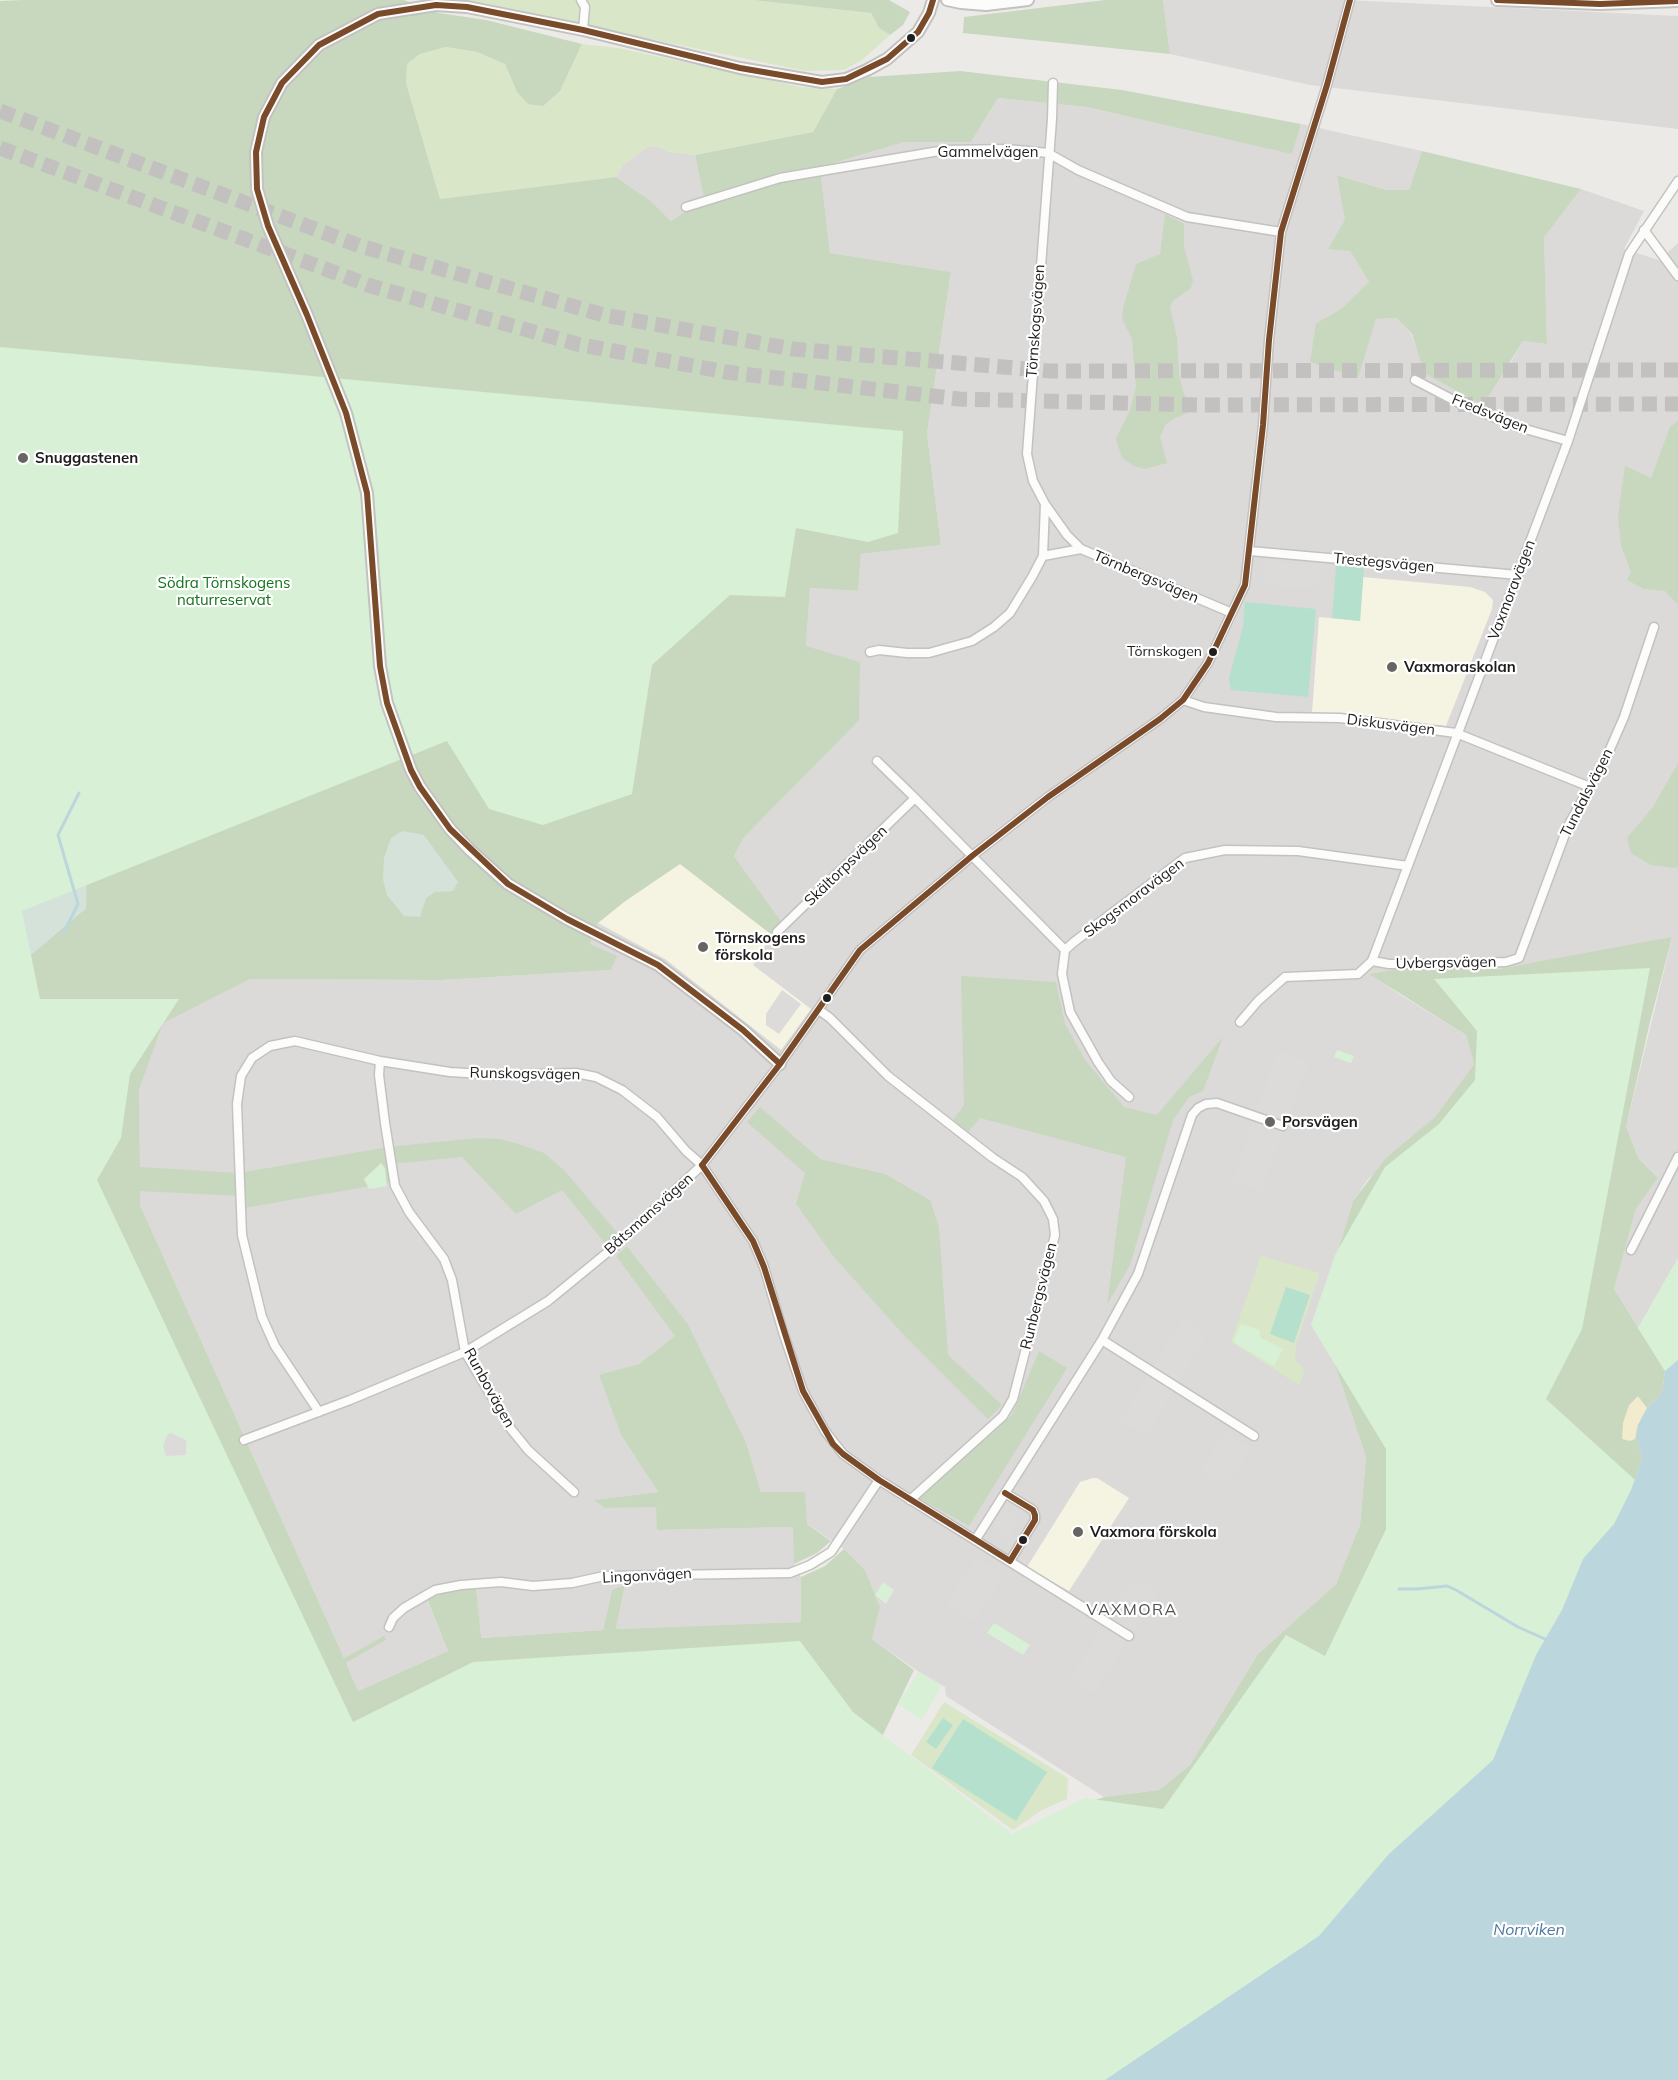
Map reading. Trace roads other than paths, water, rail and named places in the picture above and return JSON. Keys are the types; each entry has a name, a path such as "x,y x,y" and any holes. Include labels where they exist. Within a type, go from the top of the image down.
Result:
{"street":[{"path":"580,0 585,7 583,30"},
{"path":"780,1064 743,1030 658,965 567,920 508,884 450,829 420,787 411,770 387,703 380,666 367,493 346,413 268,226 257,189 256,152 264,117 282,83 319,45 378,14 436,4 467,7 583,30 740,68 822,82 846,78 887,59 918,32 929,13 933,0"},
{"path":"947,0 986,5 1028,0"},
{"name":"Båtsmansvägen","path":"244,1440 465,1352 548,1300 614,1247 702,1165 780,1064 860,950 972,855 1183,700 1208,663 1245,585 1281,232 1327,85 1350,0"},
{"path":"1497,0 1600,4 1678,1"},
{"name":"Törnskogsvägen","path":"870,652 879,650 929,653 972,640 994,627 1010,613 1043,556 1045,504 1033,481 1027,452 1048,153 1053,119 1053,83"},
{"name":"Gammelvägen","path":"686,207 780,178 945,150 1007,149 1048,153 1078,170 1187,218 1281,232"},
{"name":"Vaxmoravägen","path":"1372,961 1568,441 1629,254 1678,181"},
{"path":"1644,230 1678,276"},
{"name":"Fredsvägen","path":"1415,380 1480,412 1518,427 1568,441"},
{"name":"Törnbergsvägen","path":"1045,504 1067,535 1081,549 1232,613"},
{"path":"1043,556 1081,549"},
{"name":"Trestegsvägen","path":"1250,551 1518,576"},
{"name":"Tundalsvägen","path":"1519,958 1568,826 1607,756 1624,717 1654,627"},
{"name":"Diskusvägen","path":"1183,700 1204,707 1276,717 1340,718 1456,734 1590,787"},
{"path":"877,761 1065,950 1062,974 1070,1012 1111,1081 1129,1097"},
{"name":"Skältorpsvägen","path":"777,932 915,798"},
{"name":"Skogsmoravägen","path":"1065,950 1185,858 1225,850 1298,851 1408,866"},
{"name":"Uvbergsvägen","path":"1372,961 1389,964 1438,964 1506,962 1519,958"},
{"path":"1240,1022 1258,1001 1285,977 1358,974 1372,961"},
{"name":"Runbergsvägen","path":"819,1010 830,1018 888,1076 1022,1177 1044,1201 1053,1219 1055,1235 1013,1399 1002,1416 910,1500"},
{"name":"Runskogsvägen","path":"319,1412 275,1346 261,1317 242,1235 237,1120 241,1076 246,1066 260,1051 270,1046 294,1041 380,1061 450,1071 490,1075 576,1074 596,1077 622,1090 657,1117 686,1151 702,1165 753,1241 764,1266 783,1332 804,1391 813,1412 843,1454 910,1500 976,1539"},
{"name":"Runbovägen","path":"380,1061 379,1075 394,1186 409,1212 444,1259 452,1280 465,1352 512,1431 528,1450 574,1492"},
{"path":"1129,1636 976,1539 1102,1340 1138,1274 1192,1115 1206,1104 1217,1103 1282,1126"},
{"path":"1632,1250 1678,1157"},
{"path":"1102,1340 1254,1437"},
{"name":"Lingonvägen","path":"389,1627 393,1618 414,1602 435,1590 461,1585 501,1582 532,1586 572,1583 604,1576 790,1573 810,1565 831,1552 879,1480"},
{"path":"1005,1493 1033,1510 1035,1515 1035,1520 1010,1561"}],"water":[{"name":"Norrviken","path":"1678,1360 1678,2080 1105,2080 1319,1936 1389,1854 1493,1760 1536,1655 1562,1610 1583,1559 1614,1524 1631,1490 1642,1459 1636,1435 1638,1425 1647,1408 1662,1393 1665,1371"}],"waterway":[{"path":"63,934 78,904 58,835 79,793"},
{"path":"1399,1589 1447,1586 1518,1627 1545,1639"}],"tunnel":[{"path":"0,111 360,246 604,315 793,349 1050,371 1678,370"},
{"path":"0,148 371,286 577,344 725,372 959,399 1201,405 1678,404"}],"place":[{"name":"Snuggastenen","path":"23,458"},
{"name":"Törnskogen","path":"1213,652"},
{"name":"Vaxmoraskolan","path":"1392,667"},
{"name":"Törnskogens förskola","path":"703,947"},
{"name":"Porsvägen","path":"1270,1122"},
{"name":"Vaxmora förskola","path":"1078,1532"}],"district":[{"name":"VAXMORA","path":"1132,1610"}],"park label":[{"name":"Södra Törnskogens naturreservat","path":"224,592"}]}
